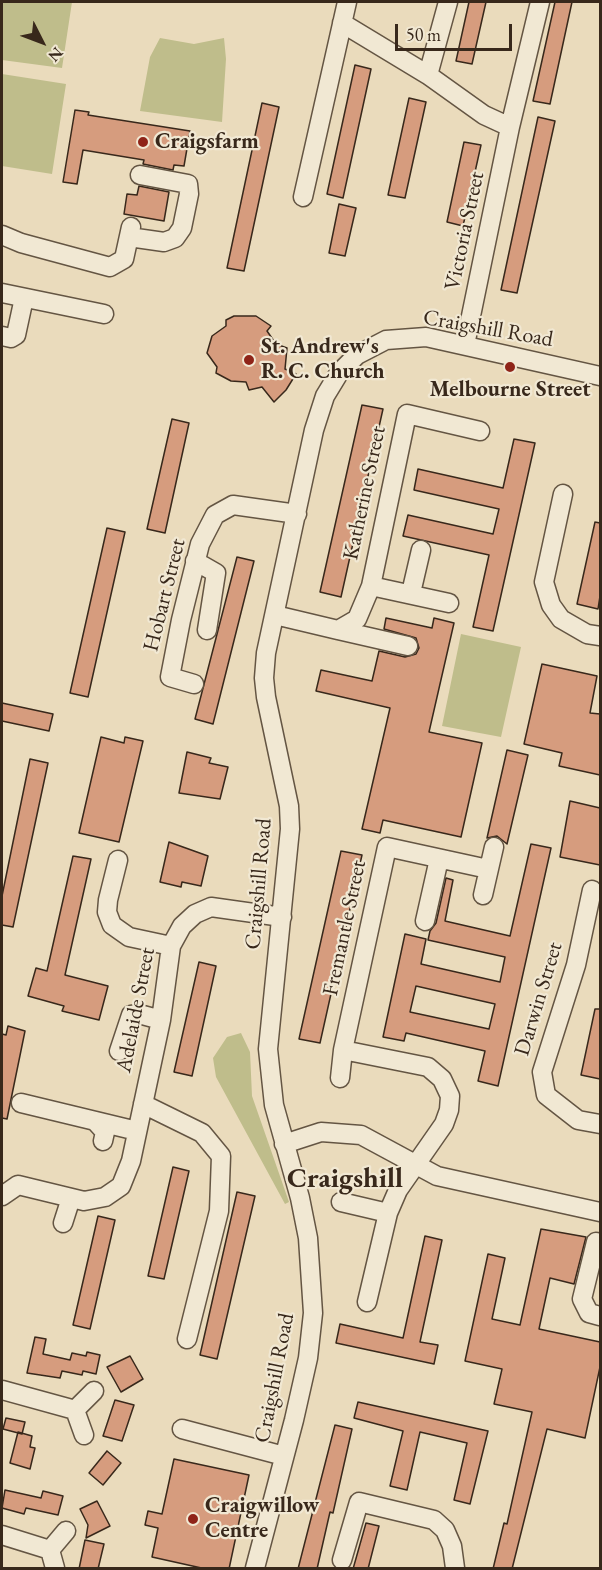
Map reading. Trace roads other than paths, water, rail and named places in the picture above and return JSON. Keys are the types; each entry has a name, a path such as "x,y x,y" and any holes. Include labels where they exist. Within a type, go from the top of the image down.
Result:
{"street":[{"path":"303,197 347,2"},
{"path":"428,75 448,2"},
{"name":"Victoria Street","path":"465,345 510,127 540,2"},
{"path":"342,23 428,75 484,115 510,127"},
{"path":"2,235 21,243 110,267 124,259 130,232 164,242 175,238 182,228 189,194 188,184 140,175"},
{"path":"2,293 104,314"},
{"path":"2,336 11,338 16,335 24,298"},
{"name":"Craigshill Road","path":"255,1569 308,1358 313,1313 309,1238 274,1105 268,1049 290,839 289,806 264,678 266,653 317,422 325,396 339,373 357,355 386,340 426,337 600,376"},
{"name":"Katherine Street","path":"338,630 357,619 371,586 407,414 480,431"},
{"path":"563,494 544,582 551,605 561,619 587,634 600,636"},
{"name":"Hobart Street","path":"194,684 171,677 195,561 200,544 215,515 233,505 297,514"},
{"path":"411,593 421,550"},
{"path":"195,561 216,573 207,630"},
{"name":"Katherine Street","path":"371,586 449,603"},
{"path":"275,615 408,646"},
{"name":"Fremantle Street","path":"340,1078 343,1050 387,847 488,869"},
{"path":"483,895 494,847"},
{"path":"425,921 439,859"},
{"path":"118,860 108,900 107,912 112,925 129,937 171,946"},
{"name":"Darwin Street","path":"592,891 576,965 542,1072 546,1095 578,1120 600,1124"},
{"name":"Adelaide Street","path":"2,1196 18,1185 84,1201 105,1197 121,1186 131,1161 161,1020 171,946 182,926 195,914 211,907 282,917"},
{"path":"119,1051 131,1015 139,1014 161,1020"},
{"path":"343,1050 428,1067 442,1078 450,1096 449,1110 444,1124 414,1165 388,1212 368,1302"},
{"path":"21,1103 137,1131"},
{"name":"Adelaide Street","path":"143,1104 202,1133 221,1156 219,1210 187,1339"},
{"path":"95,1121 105,1132 103,1141"},
{"path":"284,1144 321,1132 361,1135 437,1176 600,1210"},
{"path":"63,1196 63,1223"},
{"path":"341,1202 388,1212"},
{"path":"596,1242 582,1299 589,1313 600,1316"},
{"path":"2,1390 75,1410"},
{"path":"75,1410 94,1391"},
{"path":"75,1410 84,1436"},
{"path":"182,1429 284,1456"},
{"path":"342,1560 360,1502 434,1520 448,1538 455,1569"},
{"path":"50,1550 66,1531"},
{"path":"2,1535 50,1550"},
{"path":"50,1550 56,1569"}],"place":[{"name":"Craigsfarm","path":"143,142"},
{"name":"St. Andrew's R. C. Church","path":"249,360"},
{"name":"Melbourne Street","path":"510,367"},
{"name":"Craigwillow Centre","path":"193,1519"}],"district":[{"name":"Craigshill","path":"345,1179"}]}
